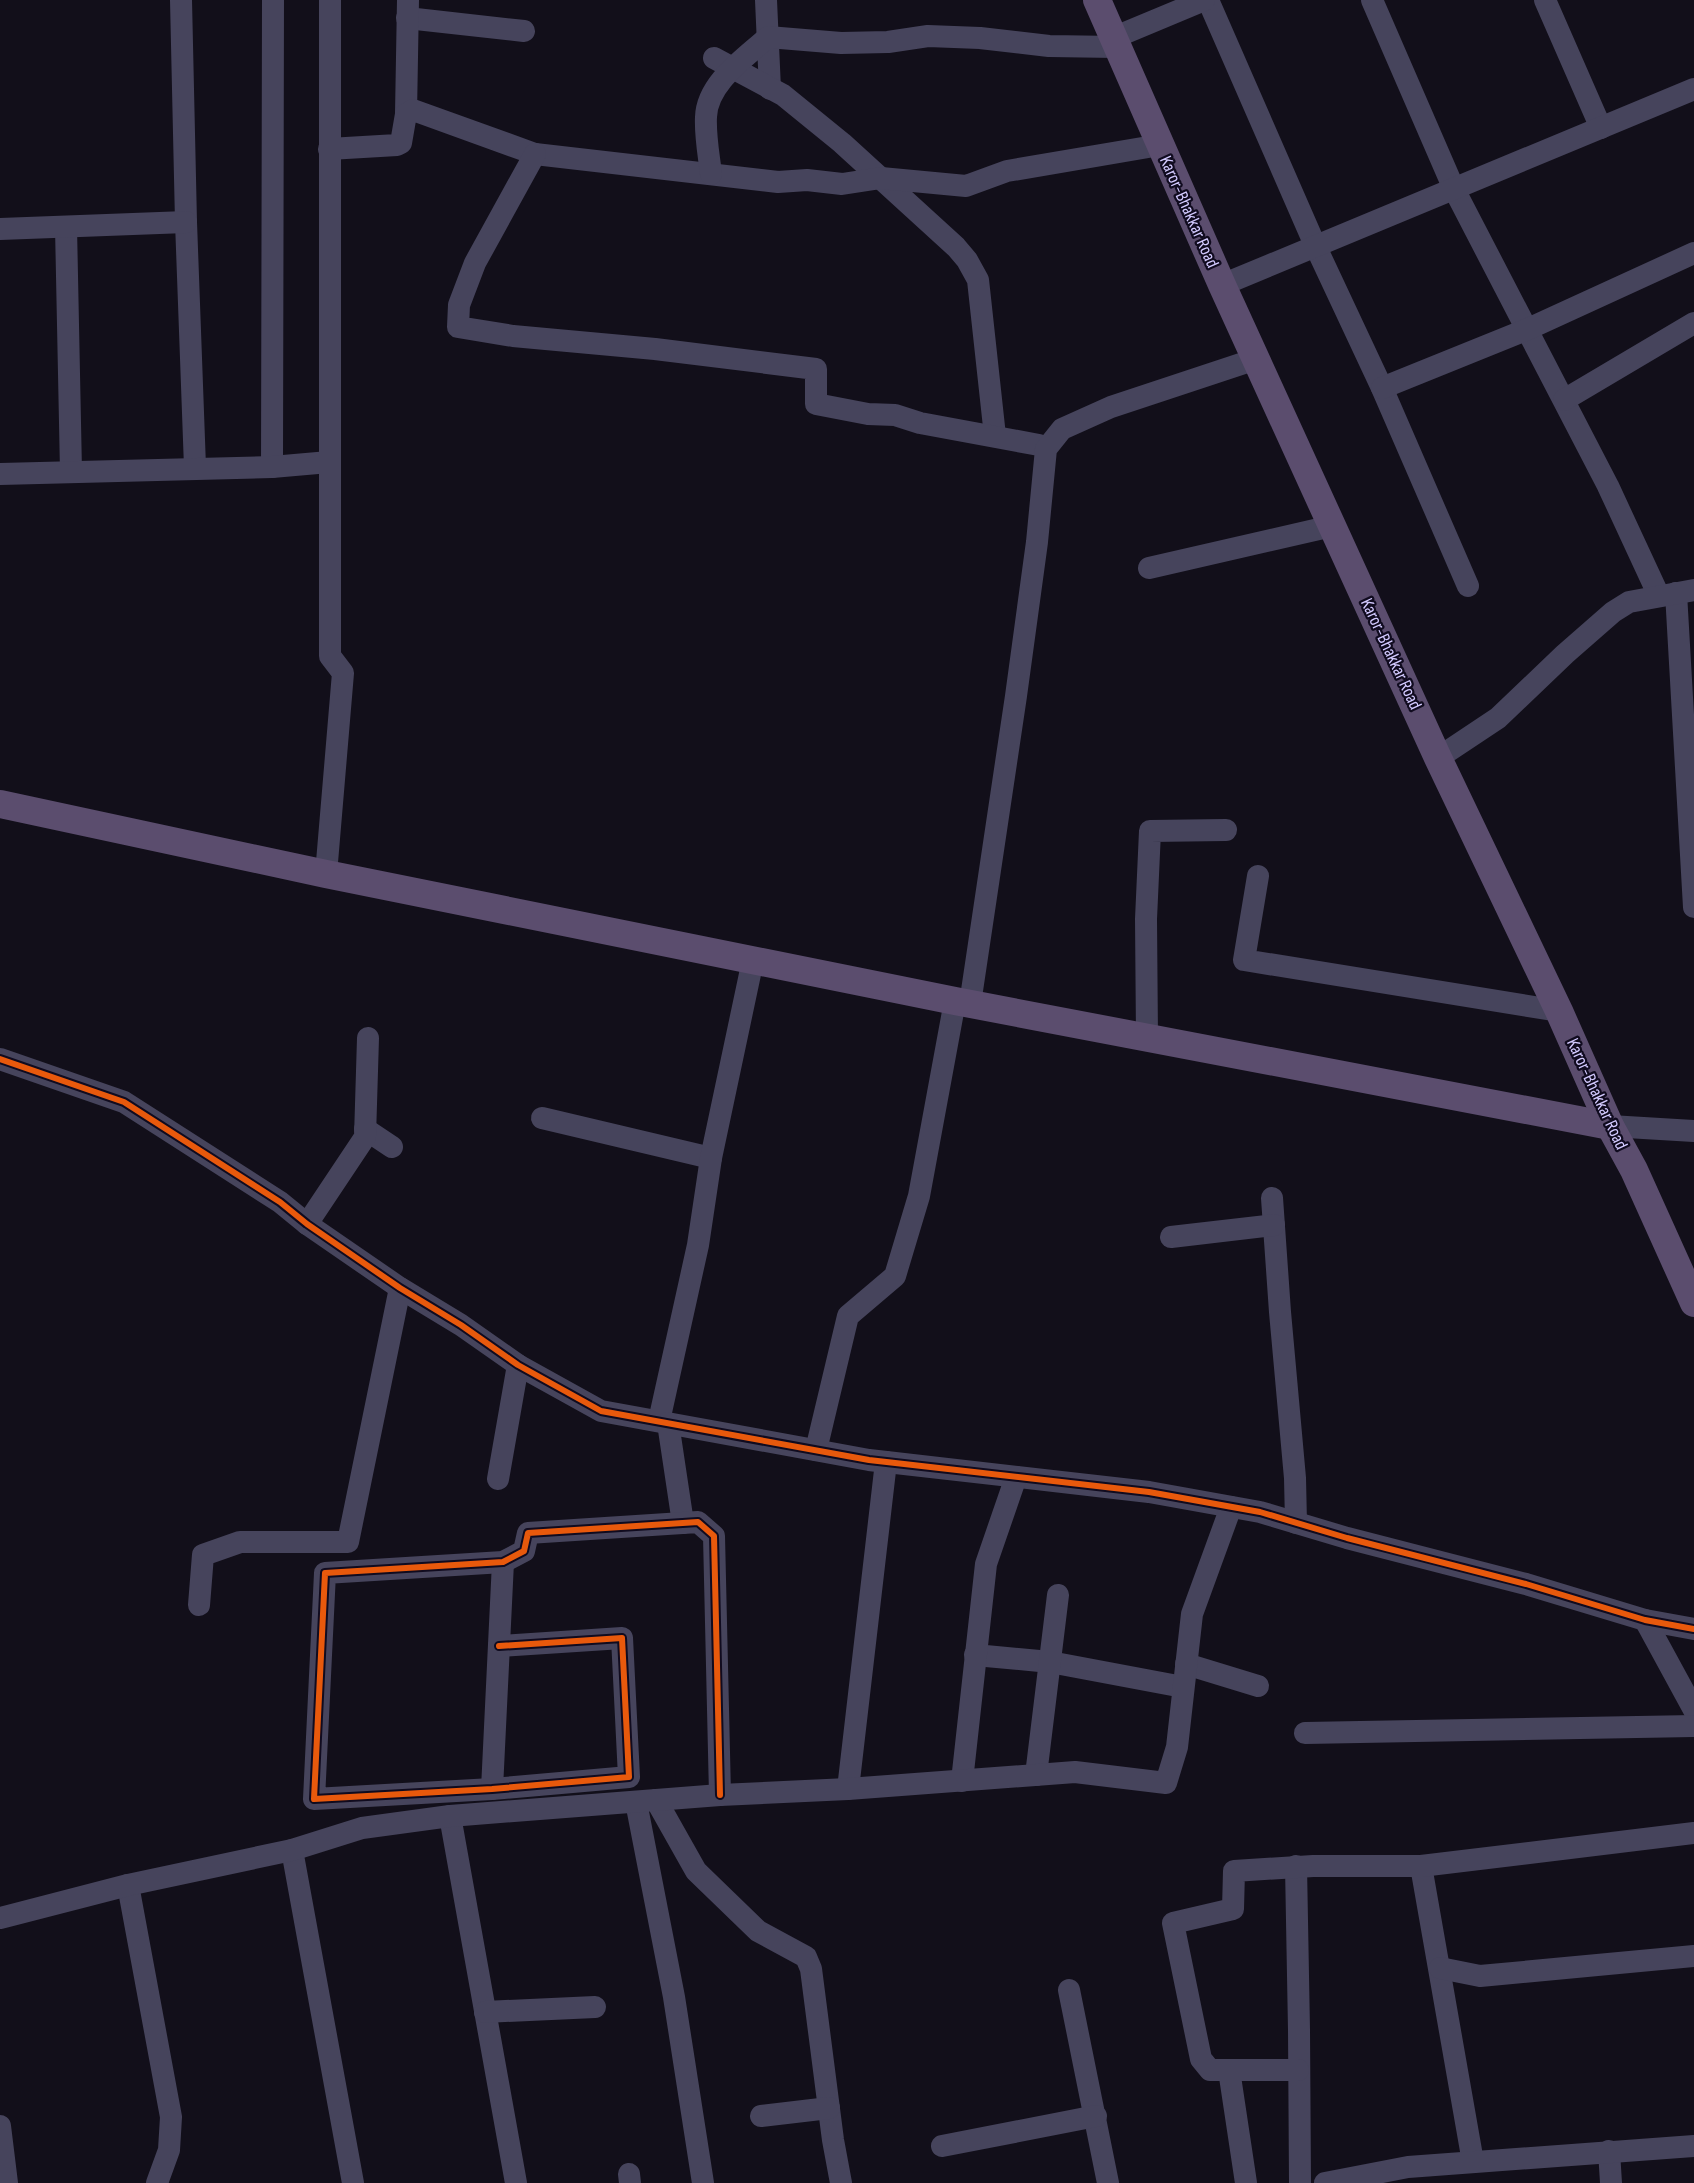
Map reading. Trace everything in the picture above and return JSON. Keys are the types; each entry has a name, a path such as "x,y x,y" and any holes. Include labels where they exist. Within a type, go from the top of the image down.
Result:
{"main road":[{"name":"Karor-Bhakkar Road","path":"1097,0 1222,285 1438,758 1559,1011 1610,1126 1634,1170 1694,1303"},
{"path":"0,804 326,874 963,1003 1610,1126"}],"street":[{"path":"181,0 195,467"},
{"path":"272,467 273,0"},
{"path":"326,874 343,673 330,656 330,0"},
{"path":"766,0 770,89"},
{"path":"711,174 706,117 709,101 719,84 724,63 768,37 841,43 888,42 928,36 980,38 1049,46 1114,43 1206,0 1315,246 1382,388 1468,586"},
{"path":"1372,0 1454,189 1608,486 1676,593 1694,907"},
{"path":"1545,0 1601,128"},
{"path":"329,149 401,143 406,114 407,9 524,30"},
{"path":"724,63 783,96 842,143 968,260 978,280 995,436"},
{"path":"1222,285 1694,89"},
{"path":"406,114 413,110 534,154 778,182 807,180 842,184 881,178 966,186 1007,171 1160,145"},
{"path":"534,154 475,263 459,305 458,327 513,336 655,349 816,369 816,404 868,414 895,415 920,423 1039,444 1046,449"},
{"path":"0,229 186,222"},
{"path":"66,227 70,471"},
{"path":"1382,388 1528,329 1694,254"},
{"path":"1564,400 1694,323"},
{"path":"816,1450 848,1316 896,1276 919,1196 963,1003 1022,652 1037,542 1046,449 1062,429 1111,407 1256,359"},
{"path":"0,474 195,467 272,467 329,462"},
{"path":"1149,568 1332,526"},
{"path":"1438,758 1498,718 1613,612 1629,602 1676,593"},
{"path":"1147,1038 1146,919 1150,831 1226,830"},
{"path":"1258,876 1244,960 1559,1011"},
{"path":"683,1523 664,1422 698,1245 711,1158 753,960"},
{"path":"307,1224 365,1137 368,1038"},
{"path":"0,1059 124,1102 280,1202 307,1224 400,1288 461,1325 518,1365 601,1411 886,1462 1149,1492 1260,1512 1526,1584 1645,1620 1694,1629"},
{"path":"542,1118 711,1158"},
{"path":"1610,1126 1694,1131"},
{"path":"365,1129 392,1147"},
{"path":"1272,1198 1295,1478 1296,1522"},
{"path":"1171,1237 1274,1225"},
{"path":"199,1605 203,1554 240,1542 348,1542 400,1288"},
{"path":"498,1479 518,1365"},
{"path":"849,1789 886,1462"},
{"path":"962,1780 986,1564 1016,1477"},
{"path":"0,1918 128,1885 292,1850 362,1828 450,1816 720,1795 849,1789 1075,1772 1166,1783 1178,1747 1192,1614 1231,1507"},
{"path":"499,1646 622,1638 629,1777 492,1790 314,1799 325,1573 503,1563 524,1551 528,1533 698,1522 714,1536 720,1795"},
{"path":"492,1790 503,1563"},
{"path":"1036,1775 1058,1595"},
{"path":"1645,1620 1694,1710"},
{"path":"975,1655 1050,1662 1183,1687"},
{"path":"1186,1664 1258,1686"},
{"path":"1305,1733 1694,1726"},
{"path":"646,1801 696,1871 758,1931 806,1957 811,1969 833,2140 841,2183"},
{"path":"646,1801 703,2183"},
{"path":"450,1816 516,2183"},
{"path":"1298,2070 1210,2070 1201,2059 1173,1923 1233,1909 1234,1871 1296,1866 1421,1866 1694,1833"},
{"path":"292,1850 353,2183"},
{"path":"1296,1866 1300,2183"},
{"path":"1421,1866 1473,2162"},
{"path":"128,1885 171,2117 169,2150 157,2183"},
{"path":"1440,1968 1480,1976 1694,1956"},
{"path":"1069,1990 1108,2183"},
{"path":"485,2012 595,2007"},
{"path":"1228,2070 1246,2183"},
{"path":"761,2116 829,2108"},
{"path":"942,2146 1096,2116"},
{"path":"0,2126 7,2183"},
{"path":"1325,2183 1408,2167 1445,2174 1473,2162 1694,2146"},
{"path":"1609,2151 1611,2183"}],"cycle path":[{"path":"0,1059 124,1102 280,1202 307,1224 400,1288 461,1325 518,1365 601,1411 869,1460 1149,1492 1260,1512 1347,1538 1526,1584 1645,1620 1694,1629"},
{"path":"499,1646 622,1638 629,1777 492,1789 314,1799 325,1573 503,1562 524,1551 528,1533 698,1522 714,1536 720,1795"}]}
